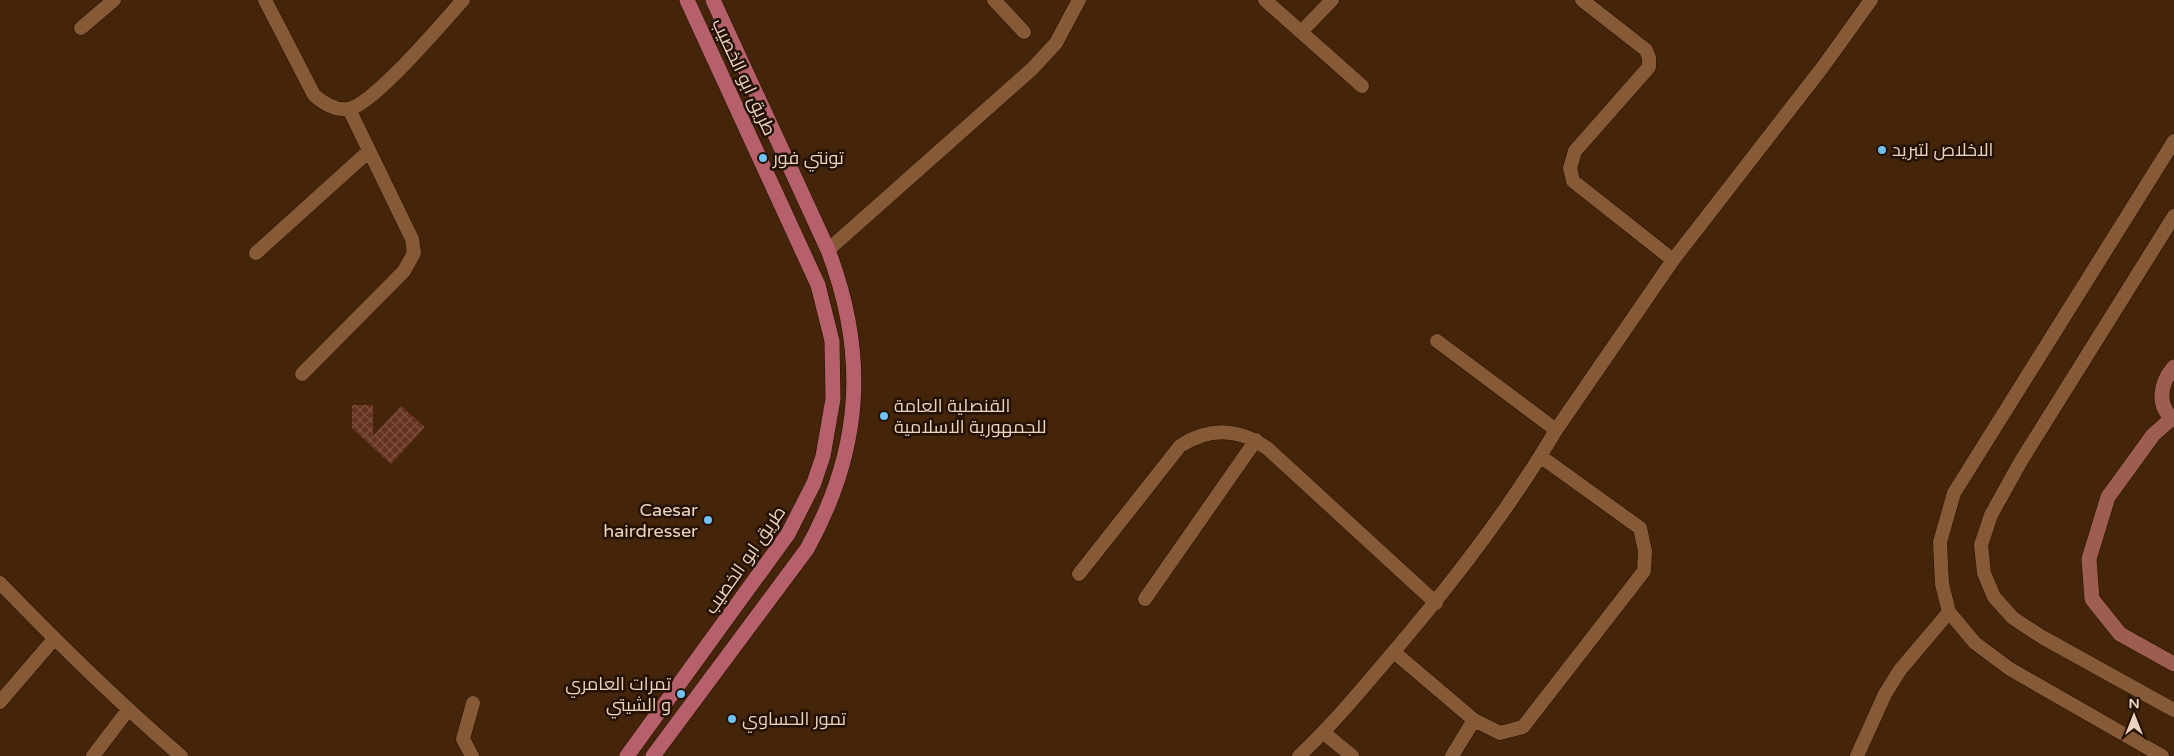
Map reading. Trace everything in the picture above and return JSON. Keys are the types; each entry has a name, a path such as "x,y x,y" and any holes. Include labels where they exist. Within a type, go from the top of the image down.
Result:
{"main road":[{"name":"طريق ابو الخصيب","path":"627,756 788,534 814,483 825,446 833,398 832,341 818,285 687,0"},
{"name":"طريق ابو الخصيب","path":"654,756 790,574 822,521 834,493 851,433 855,370 847,309 828,250 713,0"},
{"path":"2174,367 2166,376 2162,392 2165,409 2173,420 2153,435 2108,497 2089,559 2092,599 2120,634 2174,664"}],"street":[{"path":"81,28 114,0"},
{"path":"265,0 314,95 327,105 349,109 375,94 463,0"},
{"path":"994,0 1024,32"},
{"path":"828,250 1032,69 1056,43 1079,0"},
{"path":"1265,0 1362,86"},
{"path":"1302,32 1332,0"},
{"path":"1582,0 1646,50 1649,58 1649,67 1575,151 1570,168 1573,181 1673,260"},
{"path":"1299,756 1324,733 1436,603 1540,456 1673,260 1822,68 1871,0"},
{"path":"302,374 404,271 412,260 414,246 412,239 349,109"},
{"path":"2162,756 2144,752 2010,669 1976,643 1949,612 1942,584 1940,542 1954,493 2174,141"},
{"path":"256,253 369,151"},
{"path":"2174,216 2021,461 1991,515 1981,545 1984,573 1994,598 2013,618 2042,637 2174,710"},
{"path":"1437,341 1556,430"},
{"path":"1079,574 1180,446 1192,439 1217,431 1237,433 1256,440 1436,603"},
{"path":"1145,599 1256,440"},
{"path":"1394,652 1474,720 1500,733 1523,727 1644,571 1645,551 1640,528 1540,456"},
{"path":"0,583 54,639 128,710 181,756"},
{"path":"1857,756 1873,719 1900,670 1949,612"},
{"path":"0,702 54,639"},
{"path":"472,756 463,739 473,703"},
{"path":"93,756 128,710"},
{"path":"1452,756 1474,720"},
{"path":"1324,733 1352,756"}],"building":[{"path":"352,405 373,405 373,436 401,406 425,427 391,464 352,428"}],"place":[{"name":"الاخلاص لتبريد","path":"1882,150"},
{"name":"تونتي فور","path":"763,158"},
{"name":"القنصلية العامة للجمهورية الاسلامية","path":"884,416"},
{"name":"Caesar hairdresser","path":"708,520"},
{"name":"تمرات العامري و الشيتي","path":"681,694"},
{"name":"تمور الحساوي","path":"732,719"}]}
